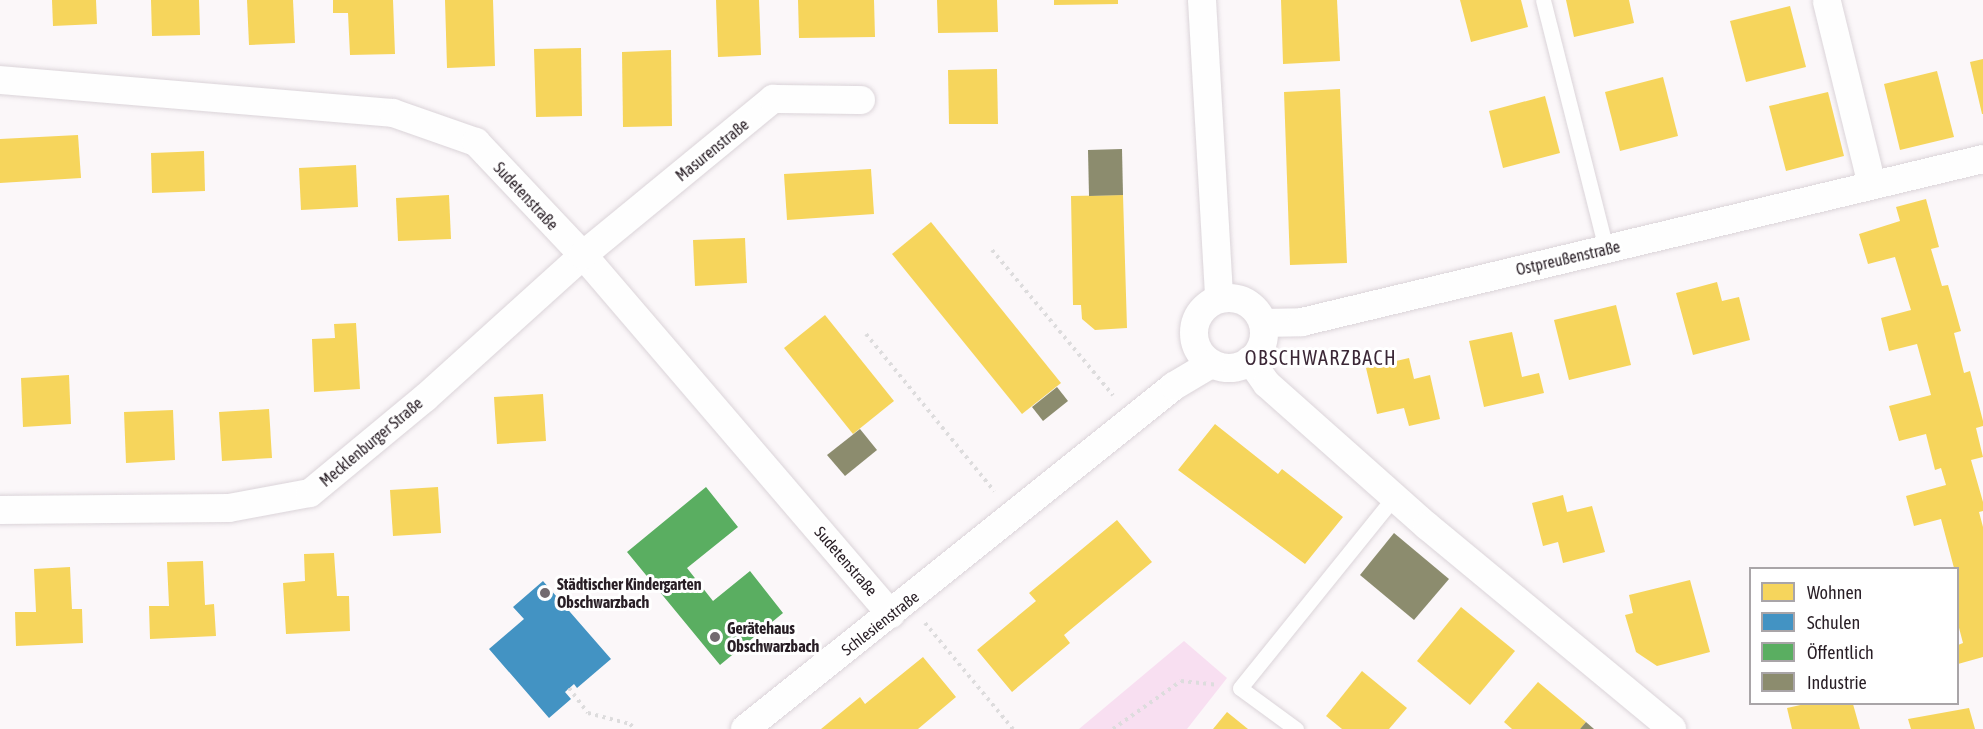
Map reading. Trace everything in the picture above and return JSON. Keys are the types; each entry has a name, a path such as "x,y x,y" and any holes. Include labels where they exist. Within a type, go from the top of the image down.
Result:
{"street":[{"path":"1202,0 1219,298"},
{"path":"1827,2 1872,185"},
{"name":"Sudetenstraße","path":"0,80 393,113 476,142 583,255 899,608"},
{"name":"Masurenstraße","path":"583,255 773,99 861,100"},
{"name":"Ostpreußenstraße","path":"1263,323 1302,322 1983,159"},
{"name":"Mecklenburger Straße","path":"0,510 229,508 310,493 425,398 583,255"},
{"path":"1219,298 1246,302 1263,323 1264,338 1250,360 1238,367 1211,364 1194,343 1193,329 1197,315 1219,298"},
{"path":"1250,360 1267,384 1394,497 1670,728"},
{"name":"Schlesienstraße","path":"745,729 1174,386 1211,364"}],"lane":[{"path":"1543,0 1606,249"},
{"path":"1296,729 1240,688 1394,497"}],"path":[{"path":"992,250 1132,419"},
{"path":"866,334 1013,515"},
{"path":"899,608 1013,729"},
{"path":"1113,729 1181,681 1240,688"},
{"path":"569,688 588,713 630,724 635,729"}],"shaded area":[{"path":"1184,641 1227,678 1187,729 1079,729"}],"building: Wohnen":[{"path":"52,0 96,0 97,24 53,26"},
{"path":"151,0 199,0 200,35 152,36"},
{"path":"247,0 293,0 295,43 249,45"},
{"path":"333,0 393,0 395,54 350,55 348,13 333,13"},
{"path":"445,0 493,0 495,66 447,68"},
{"path":"716,0 759,0 761,55 718,57"},
{"path":"798,0 874,0 875,37 799,38"},
{"path":"937,0 997,0 998,32 938,33"},
{"path":"1054,0 1118,0 1118,4 1054,5"},
{"path":"1281,0 1337,0 1340,61 1283,64"},
{"path":"1460,0 1521,0 1528,27 1471,42"},
{"path":"1566,0 1629,0 1634,23 1574,37"},
{"path":"1790,6 1806,67 1746,82 1730,21"},
{"path":"581,48 582,116 536,117 534,49"},
{"path":"671,50 672,126 623,127 622,52"},
{"path":"1983,59 1983,114 1982,114 1970,62"},
{"path":"997,69 998,124 949,124 948,70"},
{"path":"1937,71 1954,137 1900,150 1884,84"},
{"path":"1663,77 1678,136 1620,151 1605,92"},
{"path":"1340,89 1347,263 1290,265 1284,92"},
{"path":"1828,92 1844,156 1786,171 1769,106"},
{"path":"1545,96 1560,153 1503,168 1489,111"},
{"path":"78,135 81,178 0,183 0,139"},
{"path":"204,151 205,191 152,193 151,153"},
{"path":"356,165 358,207 301,210 299,168"},
{"path":"871,169 874,214 787,220 784,174"},
{"path":"449,195 451,239 398,241 396,198"},
{"path":"1123,195 1127,328 1095,330 1082,319 1081,305 1073,305 1071,196"},
{"path":"1926,199 1939,247 1931,249 1942,286 1948,285 1961,331 1954,333 1964,373 1970,371 1983,421 1983,426 1976,428 1983,457 1971,460 1983,502 1983,511 1979,512 1983,527 1983,657 1959,664 1959,645 1963,643 1959,628 1959,567 1954,567 1941,519 1914,526 1906,496 1946,485 1941,468 1935,470 1926,434 1899,441 1889,406 1931,395 1917,344 1889,351 1881,318 1911,310 1895,257 1868,264 1859,234 1900,221 1896,207"},
{"path":"931,222 1061,383 1022,414 892,254"},
{"path":"745,238 747,283 695,286 693,240"},
{"path":"1717,282 1722,301 1739,297 1750,340 1693,355 1676,293"},
{"path":"1616,305 1631,365 1569,380 1554,320"},
{"path":"825,315 894,401 853,434 784,348"},
{"path":"356,323 360,389 314,392 312,339 335,338 334,324"},
{"path":"1512,332 1522,377 1539,373 1544,393 1484,407 1469,341"},
{"path":"1409,358 1414,379 1430,375 1440,419 1409,426 1404,408 1377,414 1366,368"},
{"path":"69,375 71,424 23,427 21,378"},
{"path":"543,394 546,441 497,444 494,397"},
{"path":"269,409 272,458 222,461 219,412"},
{"path":"173,410 175,460 126,463 124,412"},
{"path":"1215,424 1278,474 1282,469 1343,517 1305,564 1178,470"},
{"path":"438,487 441,533 393,536 390,490"},
{"path":"1563,495 1567,512 1592,506 1605,552 1563,563 1558,542 1543,546 1532,503"},
{"path":"1117,520 1152,562 1064,635 1070,643 1012,692 977,650 1036,601 1029,593"},
{"path":"334,553 337,596 349,596 350,631 286,634 283,583 305,581 304,554"},
{"path":"203,561 205,605 214,604 216,636 150,639 149,606 169,606 167,562"},
{"path":"70,567 72,609 82,609 83,643 16,646 15,612 36,612 34,569"},
{"path":"1690,580 1710,652 1657,666 1636,652 1625,615 1633,613 1629,595"},
{"path":"1461,607 1515,651 1470,705 1417,661"},
{"path":"923,657 956,697 918,729 821,729 860,697 865,704"},
{"path":"1362,671 1407,708 1389,729 1342,729 1326,716"},
{"path":"1538,682 1586,722 1580,729 1512,729 1504,722"},
{"path":"1800,705 1853,705 1860,729 1792,729 1787,708"},
{"path":"1969,708 1975,729 1911,729 1908,719"},
{"path":"1227,712 1248,729 1213,729"}],"building: Schulen":[{"path":"543,581 611,659 577,688 574,684 565,692 571,699 549,718 489,649 524,619 513,607"}],"building: Öffentlich":[{"path":"706,487 738,527 687,568 713,601 750,571 783,613 720,665 627,552"}],"building: Industrie":[{"path":"1122,149 1123,195 1089,196 1088,150"},
{"path":"1057,387 1068,401 1043,421 1032,407"},
{"path":"860,429 877,450 845,476 827,455"},
{"path":"1394,533 1449,579 1414,620 1360,575"},
{"path":"1586,722 1594,729 1580,729"}],"place":[{"name":"Städtischer Kindergarten Obschwarzbach","path":"545,593"},
{"name":"Gerätehaus Obschwarzbach","path":"715,637"}],"district":[{"name":"OBSCHWARZBACH","path":"1321,357"}]}
